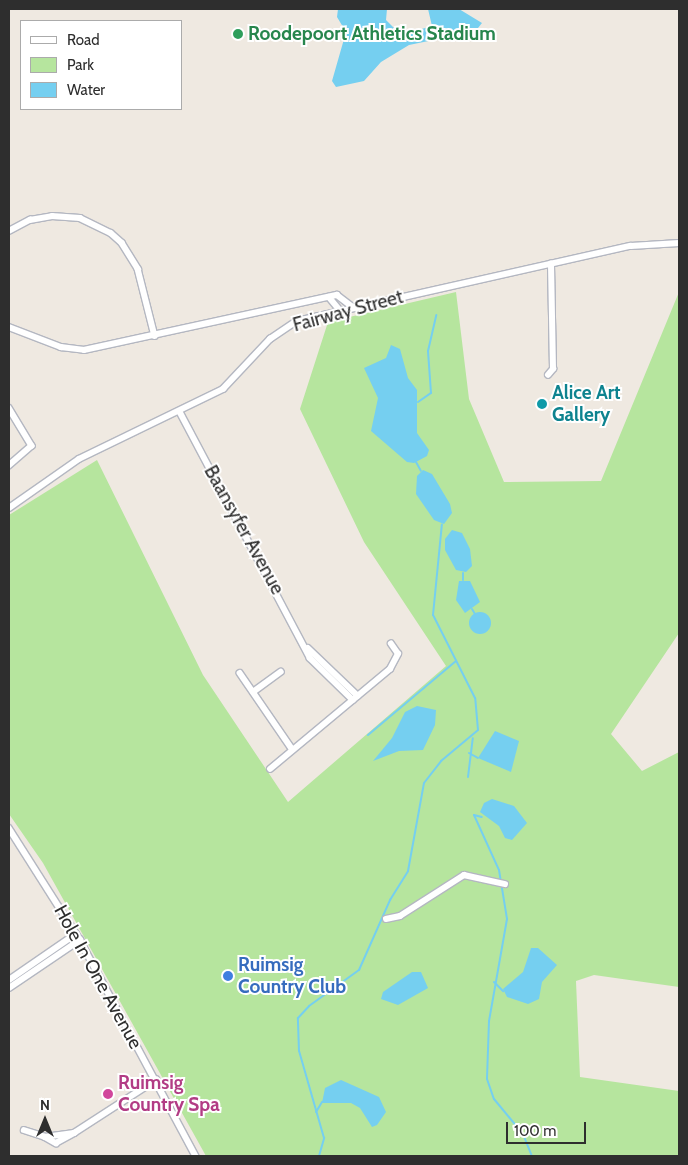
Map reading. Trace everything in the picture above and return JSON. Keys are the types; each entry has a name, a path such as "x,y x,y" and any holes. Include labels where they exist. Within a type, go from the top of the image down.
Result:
{"street":[{"path":"9,232 30,220 61,216 80,218 111,233 122,242 138,269 155,336"},
{"name":"Fairway Street","path":"9,508 79,459 180,412 231,383 278,331 297,321 631,246 679,243"},
{"path":"548,375 553,369 551,264"},
{"path":"10,329 60,347 84,350 339,295 353,307"},
{"path":"329,297 340,310"},
{"path":"9,408 32,446 9,466"},
{"name":"Baansyfer Avenue","path":"180,412 308,648 310,658 358,696"},
{"path":"270,769 395,663 398,650 391,644"},
{"path":"253,692 280,672"},
{"path":"240,673 293,750"},
{"name":"Baansyfer Avenue","path":"329,674 352,700"},
{"name":"Hole In One Avenue","path":"9,828 78,937 196,1156"},
{"path":"386,919 400,916 464,875 481,876 498,885 505,884"},
{"path":"9,980 78,937"},
{"path":"9,988 78,937"},
{"path":"24,1130 45,1137 74,1134 156,1080"}],"green space":[{"name":"Ruimsig Country Club","path":"456,292 469,399 504,482 601,481 679,292 679,633 611,734 642,771 679,752 679,987 594,975 576,981 580,1077 679,1091 679,1156 206,1156 43,863 9,814 9,515 97,460 203,675 288,802 446,666 364,542 300,409 328,322"}],"water":[{"path":"338,9 387,9 386,20 394,28 408,33 432,26 428,9 459,9 482,23 470,38 453,36 409,45 381,62 364,81 336,87 332,81 346,32 337,17"},
{"path":"391,345 400,349 408,378 417,390 417,433 429,450 427,456 414,463 407,462 371,431 378,398 364,368 386,358"},
{"path":"423,470 432,474 450,504 452,513 444,524 434,520 416,494 417,476"},
{"path":"452,530 462,533 470,549 472,566 466,572 456,570 445,550 445,539"},
{"path":"459,581 470,581 480,602 465,613 456,600"},
{"path":"480,612 488,615 491,623 488,631 480,634 472,631 469,623 472,615"},
{"path":"417,706 436,710 435,725 423,750 399,751 373,761 392,738 405,712"},
{"path":"495,731 519,741 511,772 478,758"},
{"path":"492,799 514,806 527,823 512,840 505,838 499,826 480,812 484,803"},
{"path":"531,948 538,948 557,965 542,982 539,999 528,1004 507,997 503,989 523,972"},
{"path":"412,972 421,972 428,988 398,1005 381,999 383,992"},
{"path":"341,1080 379,1097 386,1112 377,1125 372,1127 360,1108 351,1103 322,1103 325,1088"}],"waterway":[{"path":"418,402 431,393 428,351 436,315"},
{"path":"416,462 421,471"},
{"path":"319,1156 324,1138 299,1051 298,1018 309,1006 359,970 390,900 408,871 424,783 441,761 478,730 475,698 433,615 442,524"},
{"path":"463,573 463,580"},
{"path":"472,609 475,614"},
{"path":"368,735 456,661"},
{"path":"468,777 473,738"},
{"path":"469,753 478,758"},
{"path":"474,815 499,870 507,919 489,1021 487,1079 494,1099 523,1134 532,1156"},
{"path":"474,815 482,817"},
{"path":"494,982 503,991"},
{"path":"316,1112 322,1102"}],"place":[{"name":"Roodepoort Athletics Stadium","path":"238,34"},
{"name":"Alice Art Gallery","path":"542,404"},
{"name":"Ruimsig Country Club","path":"228,976"},
{"name":"Ruimsig Country Spa","path":"108,1094"}]}
